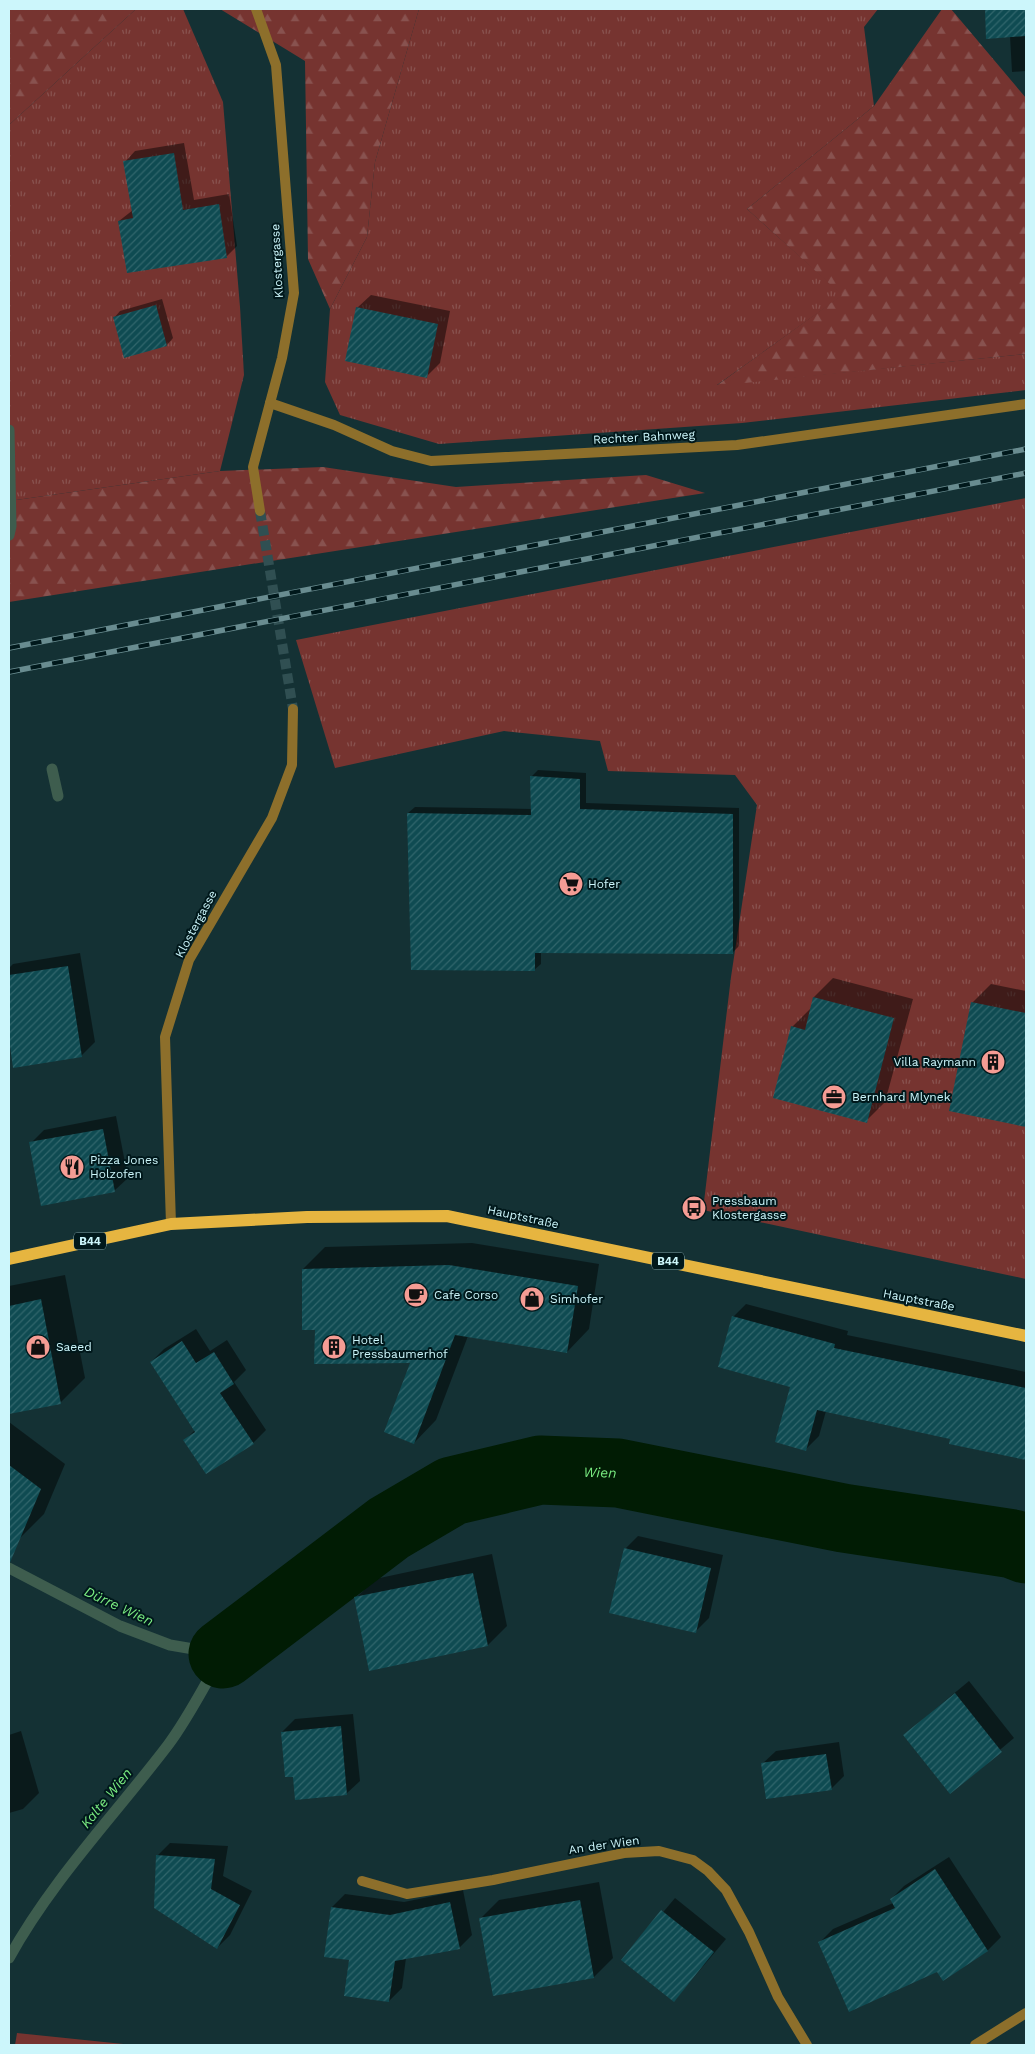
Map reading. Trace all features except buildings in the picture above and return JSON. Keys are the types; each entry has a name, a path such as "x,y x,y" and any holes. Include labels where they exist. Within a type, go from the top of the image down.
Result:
{"main road":[{"name":"Hauptstraße","path":"9,1259 170,1224 307,1217 447,1216 1026,1336"}],"street":[{"name":"Klostergasse","path":"256,9 276,65 294,293 282,358 253,467 260,511"},
{"name":"Rechter Bahnweg","path":"270,403 334,425 392,450 431,461 737,445 1026,404"},
{"name":"Klostergasse","path":"170,1224 165,1037 188,960 272,818 292,765 293,709"},
{"name":"An der Wien","path":"362,1881 408,1894 493,1880 624,1852 659,1851 693,1860 726,1890 778,1997 806,2045"},
{"path":"975,2045 1026,2013"}],"green space":[{"path":"9,9 136,9 9,125"},
{"path":"136,9 183,9 223,102 244,375 220,471 9,501 9,125"},
{"path":"220,9 419,9 375,162 367,237 330,309 308,259 305,61"},
{"path":"419,9 878,9 864,27 874,106 747,209 843,295 717,385 1026,354 1026,390 742,423 439,444 340,415 325,382 330,309 367,237 375,162"},
{"path":"942,9 951,9 1026,98 1026,354 716,386 842,295 747,209 874,106"},
{"path":"323,467 456,487 646,475 705,493 9,602 9,501 220,471"},
{"path":"1026,498 1026,1279 703,1210 731,977 757,805 735,775 608,771 600,741 504,731 335,768 296,640"},
{"path":"17,2033 133,2045 15,2045"}],"waterway":[{"path":"9,430 11,526 9,535"},
{"path":"52,769 58,796"},
{"name":"Wien","path":"223,1654 389,1528 452,1491 540,1470 618,1473 843,1518 1013,1544 1026,1549"},
{"name":"Kalte Wien","path":"9,1568 120,1626 170,1645 223,1654 176,1734 64,1875 26,1929 9,1958"}],"tunnel":[{"path":"260,511 293,709"}],"railway":[{"path":"9,648 1026,449"},
{"path":"9,672 1026,473"}],"place":[{"name":"Hofer","path":"571,884"},
{"name":"Villa Raymann","path":"993,1062"},
{"name":"Bernhard Mlynek","path":"834,1097"},
{"name":"Pizza Jones Holzofen","path":"72,1167"},
{"name":"Pressbaum Klostergasse","path":"694,1208"},
{"name":"Cafe Corso","path":"416,1295"},
{"name":"Simhofer","path":"532,1299"},
{"name":"Saeed","path":"38,1347"},
{"name":"Hotel Pressbaumerhof","path":"334,1347"}],"water label":[{"name":"Dürre Wien","path":"119,1606"}]}
